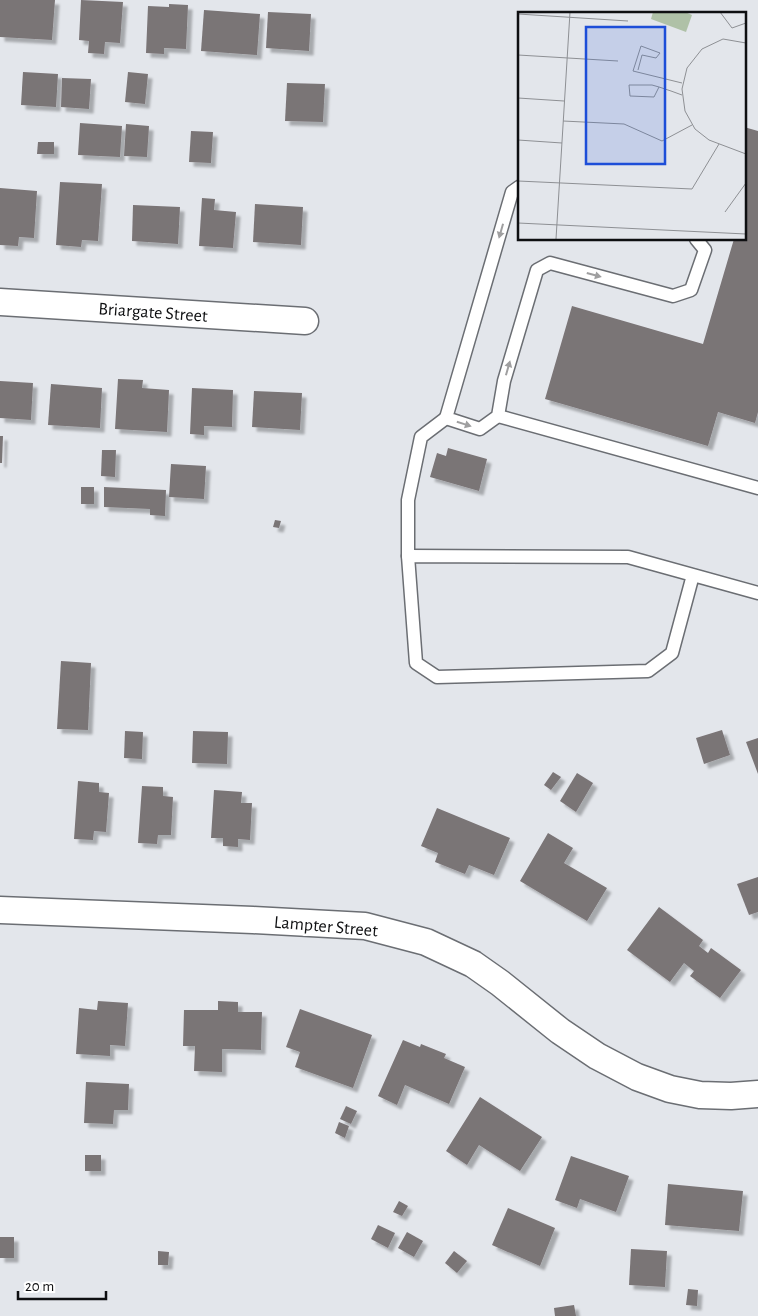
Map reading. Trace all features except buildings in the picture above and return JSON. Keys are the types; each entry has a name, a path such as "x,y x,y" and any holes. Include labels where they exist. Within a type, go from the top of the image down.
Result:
{"street":[{"name":"Briargate Street","path":"0,302 305,321"},
{"name":"Lampter Street","path":"0,910 365,926 426,942 473,964 597,1056 637,1077 670,1089 700,1095 731,1096 758,1094"}],"lane":[{"path":"518,188 512,192 446,418 421,437 408,500 408,556 416,663 437,677 648,672 672,653 693,575"},
{"path":"446,418 480,429 498,416 504,381 537,270 550,263 673,296 691,290 705,250 697,240"},
{"path":"498,416 758,488"},
{"path":"408,556 628,557 758,593"}]}
